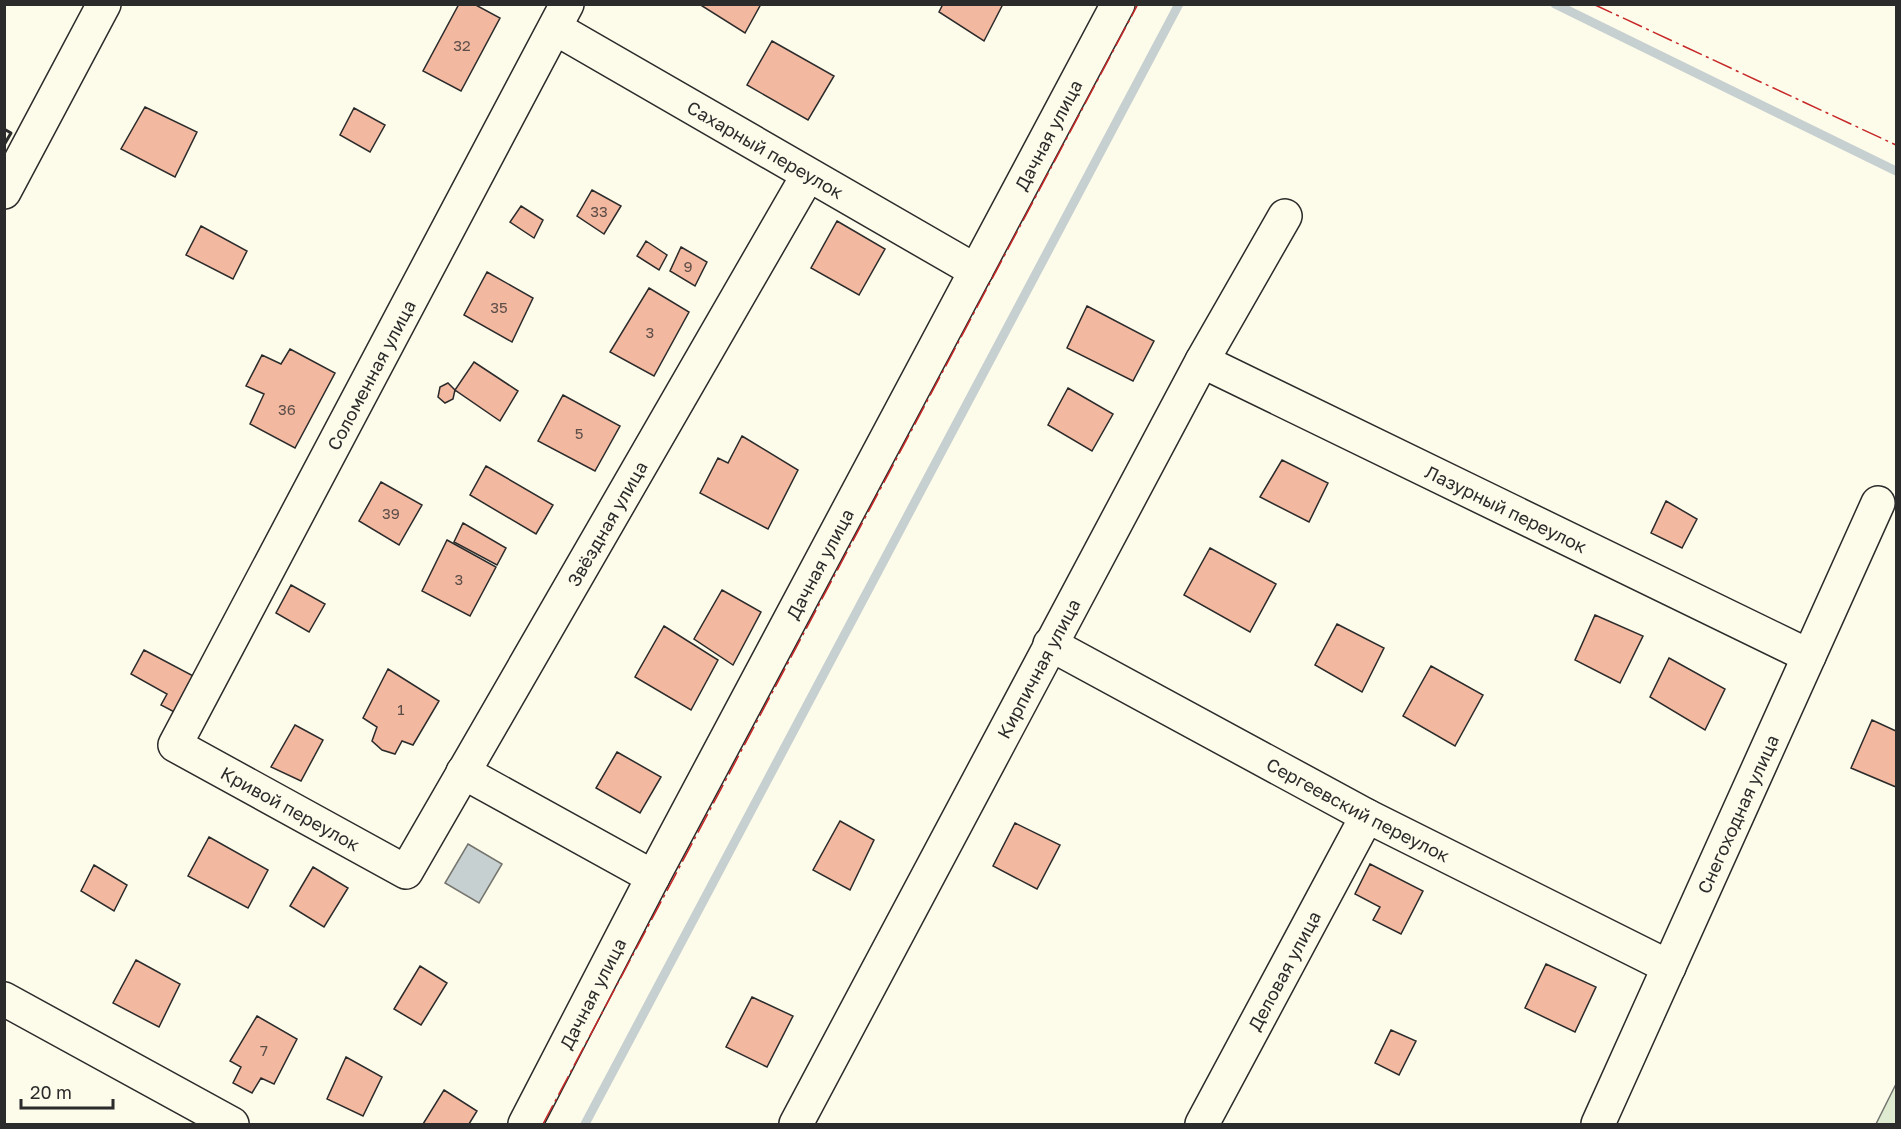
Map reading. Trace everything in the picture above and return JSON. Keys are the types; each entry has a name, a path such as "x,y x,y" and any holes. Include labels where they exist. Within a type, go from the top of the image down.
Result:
{"street":[{"path":"4,192 104,4"},
{"name":"Дачная улица","path":"525,1125 653,877 1118,4"},
{"name":"Сахарный переулок","path":"561,16 808,175 976,271"},
{"name":"Соломенная улица","path":"175,745 561,16"},
{"name":"Звёздная улица","path":"406,872 808,175"},
{"name":"Кирпичная улица","path":"796,1125 1202,361 1285,216"},
{"name":"Лазурный переулок","path":"1202,361 1809,656"},
{"name":"Снегоходная улица","path":"1598,1125 1878,503"},
{"name":"Сергеевский переулок","path":"1050,644 1366,816 1669,967"},
{"name":"Кривой переулок","path":"175,745 406,872"},
{"path":"463,772 653,877"},
{"name":"Деловая улица","path":"1202,1125 1366,816"},
{"path":"7,1005 232,1125"}],"green space":[{"path":"1896,1084 1896,1124 1876,1124"}],"shaded area":[{"path":"468,844 502,864 479,903 445,883"}],"building":[{"path":"459,4 474,4 500,18 461,91 423,71"},
{"path":"699,4 761,4 745,33"},
{"path":"943,4 1003,4 984,41 939,12"},
{"path":"772,41 834,76 808,120 747,85"},
{"path":"145,107 197,132 175,177 121,149"},
{"path":"354,108 385,125 370,152 340,135"},
{"path":"592,190 621,206 604,234 577,216"},
{"path":"521,206 543,220 534,238 510,222"},
{"path":"837,221 885,249 859,295 811,268"},
{"path":"201,226 247,251 233,279 186,255"},
{"path":"646,241 667,255 659,270 637,256"},
{"path":"681,247 707,262 695,286 670,271"},
{"path":"487,272 533,298 512,342 464,315"},
{"path":"649,288 689,312 654,376 610,352"},
{"path":"1087,306 1154,341 1133,381 1067,348"},
{"path":"290,349 335,373 295,448 250,424 264,394 246,386 262,355 281,364"},
{"path":"474,362 518,391 500,421 455,390"},
{"path":"448,383 455,390 453,399 445,403 438,397 440,387"},
{"path":"1068,388 1113,414 1092,451 1048,425"},
{"path":"563,395 620,426 595,471 538,441"},
{"path":"742,436 798,470 768,529 700,493 718,458 728,463"},
{"path":"1282,460 1328,483 1309,522 1260,497"},
{"path":"486,466 553,505 536,534 470,495"},
{"path":"381,482 422,505 399,545 359,521"},
{"path":"1666,501 1697,519 1682,548 1651,533"},
{"path":"463,523 506,548 497,565 454,542"},
{"path":"447,540 496,567 470,616 422,591"},
{"path":"1210,548 1276,584 1250,632 1184,595"},
{"path":"291,585 325,604 309,632 276,613"},
{"path":"722,590 761,612 733,665 694,639"},
{"path":"1595,615 1643,636 1620,683 1575,660"},
{"path":"1337,624 1384,648 1362,692 1315,665"},
{"path":"664,626 718,660 691,710 635,677"},
{"path":"144,650 199,679 180,715 161,705 167,694 131,674"},
{"path":"1669,658 1725,689 1705,730 1650,697"},
{"path":"1431,666 1483,695 1455,746 1403,716"},
{"path":"388,669 439,701 413,745 402,741 395,754 382,750 372,741 377,727 363,718"},
{"path":"1872,720 1896,731 1896,787 1851,768"},
{"path":"295,725 323,740 301,781 271,767"},
{"path":"617,752 661,777 640,813 596,788"},
{"path":"840,821 874,840 850,890 813,870"},
{"path":"1015,823 1060,845 1037,889 993,866"},
{"path":"209,837 268,870 248,908 188,876"},
{"path":"1370,864 1423,891 1401,934 1373,920 1380,907 1355,894"},
{"path":"94,865 127,885 114,911 81,891"},
{"path":"313,867 348,888 324,927 290,906"},
{"path":"136,960 180,984 159,1027 113,1003"},
{"path":"1546,964 1596,987 1575,1032 1525,1008"},
{"path":"420,966 447,983 421,1025 394,1009"},
{"path":"752,997 793,1016 767,1067 726,1047"},
{"path":"257,1016 297,1039 274,1084 261,1078 252,1093 233,1083 241,1067 230,1061"},
{"path":"1391,1030 1416,1041 1399,1075 1375,1063"},
{"path":"346,1057 382,1077 363,1116 327,1099"},
{"path":"444,1090 477,1111 469,1124 423,1124"}],"waterway":[{"path":"585,1124 1179,4"},
{"path":"1555,4 1896,171"}],"wall":[{"path":"4,129 11,133 4,145"}],"power":[{"path":"543,1124 1138,4"},
{"path":"1593,4 1896,145"}]}
